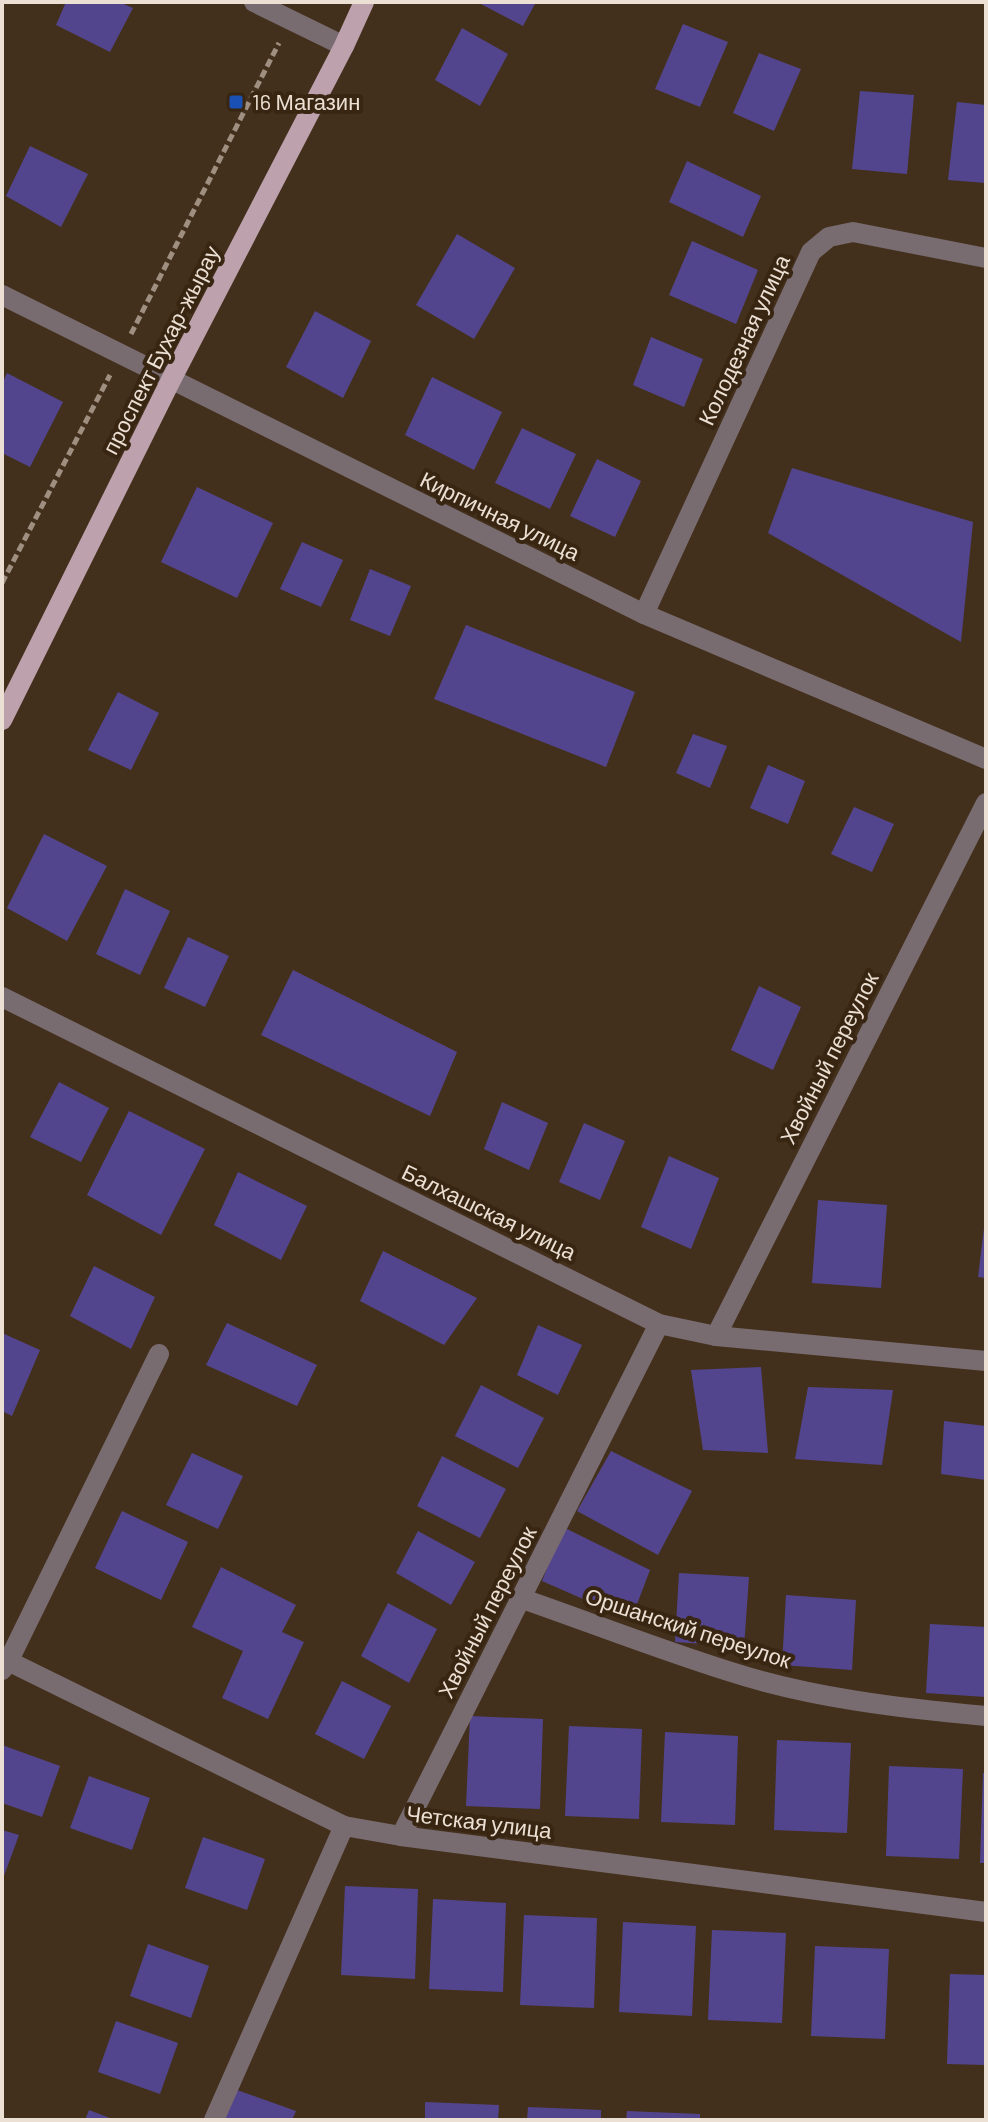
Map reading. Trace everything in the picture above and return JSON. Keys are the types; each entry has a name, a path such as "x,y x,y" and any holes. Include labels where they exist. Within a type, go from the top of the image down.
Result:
{"main road":[{"name":"проспект Бухар-жырау","path":"2,720 364,2"}],"street":[{"path":"254,2 344,46"},
{"name":"Колодезная улица","path":"644,614 811,252 829,237 853,232 986,258"},
{"name":"Кирпичная улица","path":"2,295 644,614 986,759"},
{"name":"Хвойный переулок","path":"716,1336 986,803"},
{"name":"Балхашская улица","path":"2,997 659,1324 716,1336 986,1361"},
{"name":"Хвойный переулок","path":"401,1836 659,1324"},
{"path":"4,1663 159,1354"},
{"name":"Оршанский переулок","path":"520,1598 729,1672 825,1696 905,1709 986,1716"},
{"name":"Четская улица","path":"4,1663 344,1826 986,1912"},
{"path":"214,2120 344,1826"}],"path":[{"path":"2,583 291,21"}],"building":[{"path":"66,2 119,2 133,8 110,52 56,25"},
{"path":"477,2 536,2 523,26"},
{"path":"683,24 728,42 700,107 655,89"},
{"path":"462,28 508,54 480,106 435,80"},
{"path":"759,53 801,69 774,131 733,113"},
{"path":"860,91 914,95 907,174 852,169"},
{"path":"957,102 986,105 986,183 948,180"},
{"path":"30,146 88,174 61,227 6,196"},
{"path":"687,161 761,196 743,237 669,202"},
{"path":"457,234 515,268 474,339 416,305"},
{"path":"692,241 758,270 736,324 669,295"},
{"path":"315,311 371,341 343,398 286,367"},
{"path":"651,337 703,359 684,407 633,385"},
{"path":"7,373 63,402 30,467 2,453 2,384"},
{"path":"432,377 502,412 474,470 405,435"},
{"path":"522,428 576,454 550,509 495,483"},
{"path":"597,459 641,481 615,537 570,516"},
{"path":"792,468 973,522 961,642 768,533"},
{"path":"197,487 273,523 237,598 161,562"},
{"path":"302,542 343,560 321,607 280,589"},
{"path":"370,569 411,586 390,636 350,620"},
{"path":"466,625 635,692 606,767 434,699"},
{"path":"118,692 159,713 131,770 88,750"},
{"path":"693,734 727,746 710,788 676,773"},
{"path":"768,765 805,781 788,824 750,808"},
{"path":"854,807 894,824 872,872 831,854"},
{"path":"44,834 107,866 67,941 7,908"},
{"path":"125,889 170,911 140,975 96,954"},
{"path":"188,937 229,956 205,1007 164,988"},
{"path":"293,970 457,1052 430,1116 261,1035"},
{"path":"759,986 801,1007 773,1070 731,1050"},
{"path":"59,1082 109,1108 81,1162 30,1137"},
{"path":"502,1102 548,1123 529,1170 484,1149"},
{"path":"129,1111 205,1149 161,1235 87,1195"},
{"path":"584,1123 625,1141 600,1200 559,1182"},
{"path":"669,1156 719,1178 691,1249 641,1227"},
{"path":"238,1172 307,1206 281,1260 214,1225"},
{"path":"818,1200 887,1205 881,1288 812,1283"},
{"path":"986,1228 986,1278 978,1277"},
{"path":"383,1251 477,1298 444,1345 360,1301"},
{"path":"94,1266 155,1297 131,1349 70,1316"},
{"path":"227,1323 317,1365 297,1406 206,1365"},
{"path":"538,1325 582,1345 558,1395 517,1375"},
{"path":"2,1333 40,1350 12,1416 2,1411"},
{"path":"761,1367 768,1453 703,1450 691,1370"},
{"path":"481,1385 544,1418 518,1468 455,1436"},
{"path":"808,1387 893,1390 882,1465 795,1459"},
{"path":"944,1421 986,1426 986,1480 941,1474"},
{"path":"611,1451 692,1491 658,1555 577,1511"},
{"path":"192,1453 243,1476 218,1529 166,1505"},
{"path":"442,1456 506,1489 480,1538 417,1506"},
{"path":"122,1511 188,1542 161,1600 95,1568"},
{"path":"563,1527 650,1570 631,1620 542,1581"},
{"path":"418,1531 475,1562 451,1605 396,1573"},
{"path":"221,1567 296,1605 282,1632 304,1642 268,1719 222,1698 243,1651 192,1627"},
{"path":"679,1573 749,1577 744,1647 675,1642"},
{"path":"786,1595 856,1600 852,1670 782,1665"},
{"path":"388,1603 437,1629 409,1683 361,1656"},
{"path":"930,1624 986,1627 986,1697 926,1693"},
{"path":"342,1681 391,1706 364,1759 315,1734"},
{"path":"470,1716 543,1719 540,1809 466,1806"},
{"path":"569,1726 642,1729 639,1819 565,1816"},
{"path":"665,1732 738,1736 735,1825 661,1822"},
{"path":"777,1740 851,1743 847,1833 774,1830"},
{"path":"2,1745 60,1766 42,1817 2,1803"},
{"path":"889,1766 963,1769 959,1859 886,1856"},
{"path":"983,1773 986,1773 986,1863 980,1863"},
{"path":"89,1776 150,1798 132,1850 70,1828"},
{"path":"2,1830 19,1835 2,1881"},
{"path":"203,1837 265,1859 247,1910 185,1888"},
{"path":"345,1886 418,1889 415,1979 341,1975"},
{"path":"433,1899 506,1903 503,1992 429,1989"},
{"path":"524,1915 597,1918 594,2008 520,2005"},
{"path":"623,1922 696,1926 692,2016 619,2012"},
{"path":"712,1930 786,1933 782,2023 708,2020"},
{"path":"148,1944 209,1966 191,2018 130,1996"},
{"path":"815,1946 889,1949 885,2039 811,2036"},
{"path":"950,1974 986,1975 986,2065 947,2064"},
{"path":"116,2021 178,2043 160,2094 98,2072"},
{"path":"234,2089 296,2111 292,2120 223,2120"},
{"path":"425,2102 499,2105 498,2120 425,2120"},
{"path":"528,2107 601,2110 601,2120 527,2120"},
{"path":"89,2110 115,2120 85,2120"},
{"path":"627,2111 700,2114 700,2120 626,2120"}],"place":[{"name":"16 Магазин","path":"236,102"}]}
